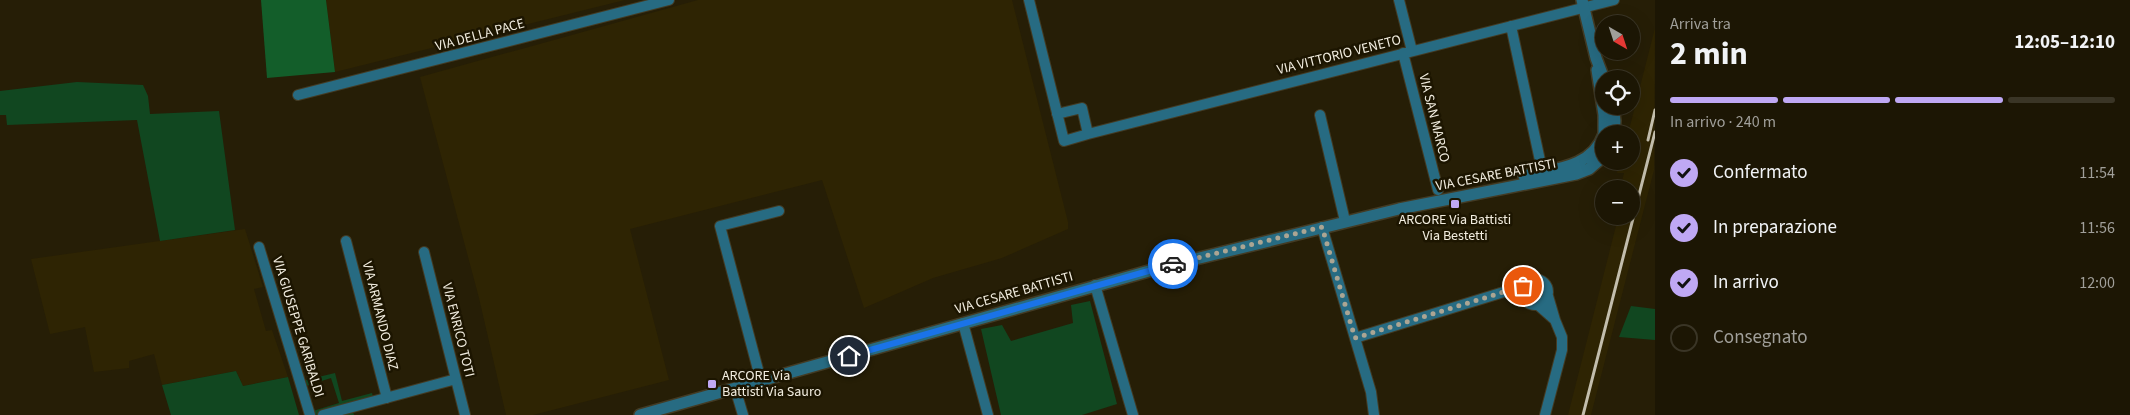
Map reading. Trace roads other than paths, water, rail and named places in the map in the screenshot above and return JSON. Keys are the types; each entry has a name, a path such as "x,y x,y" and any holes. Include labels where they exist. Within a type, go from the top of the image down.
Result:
{"street":[{"name":"VIA DELLA PACE","path":"298,95 669,0"},
{"path":"1029,0 1057,114 1082,108 1088,134"},
{"name":"VIA SAN MARCO","path":"1399,0 1408,52 1438,190"},
{"path":"1595,54 1583,4 1614,0"},
{"name":"VIA VITTORIO VENETO","path":"1057,114 1064,141 1511,26 1583,4"},
{"path":"1511,26 1543,176"},
{"path":"1596,60 1604,125"},
{"path":"1320,115 1345,221"},
{"name":"VIA CESARE BATTISTI","path":"640,415 1095,286 1345,221 1543,176 1576,174 1589,170 1595,161"},
{"path":"761,381 720,226 779,212"},
{"path":"1322,227 1371,392 1374,415"},
{"name":"VIA ARMANDO DIAZ","path":"346,240 387,398"},
{"name":"VIA GIUSEPPE GARIBALDI","path":"259,247 310,415"},
{"name":"VIA ENRICO TOTI","path":"424,252 465,415"},
{"path":"1522,290 1529,280 1540,280 1548,288 1548,296 1562,337 1562,350 1545,415"},
{"path":"1095,286 1133,415"},
{"path":"1355,338 1507,291 1522,290"},
{"path":"1522,290 1527,303 1538,305 1555,320"},
{"path":"1538,305 1548,296"},
{"path":"963,323 988,415"},
{"path":"323,415 456,379"},
{"path":"735,388 743,415"}],"railway":[{"path":"1648,140 1655,110"},
{"path":"1583,415 1655,132"}],"place":[{"name":"ARCORE Via Battisti Via Bestetti","path":"1455,204"},
{"name":"ARCORE Via Battisti Via Sauro","path":"712,384"}]}
